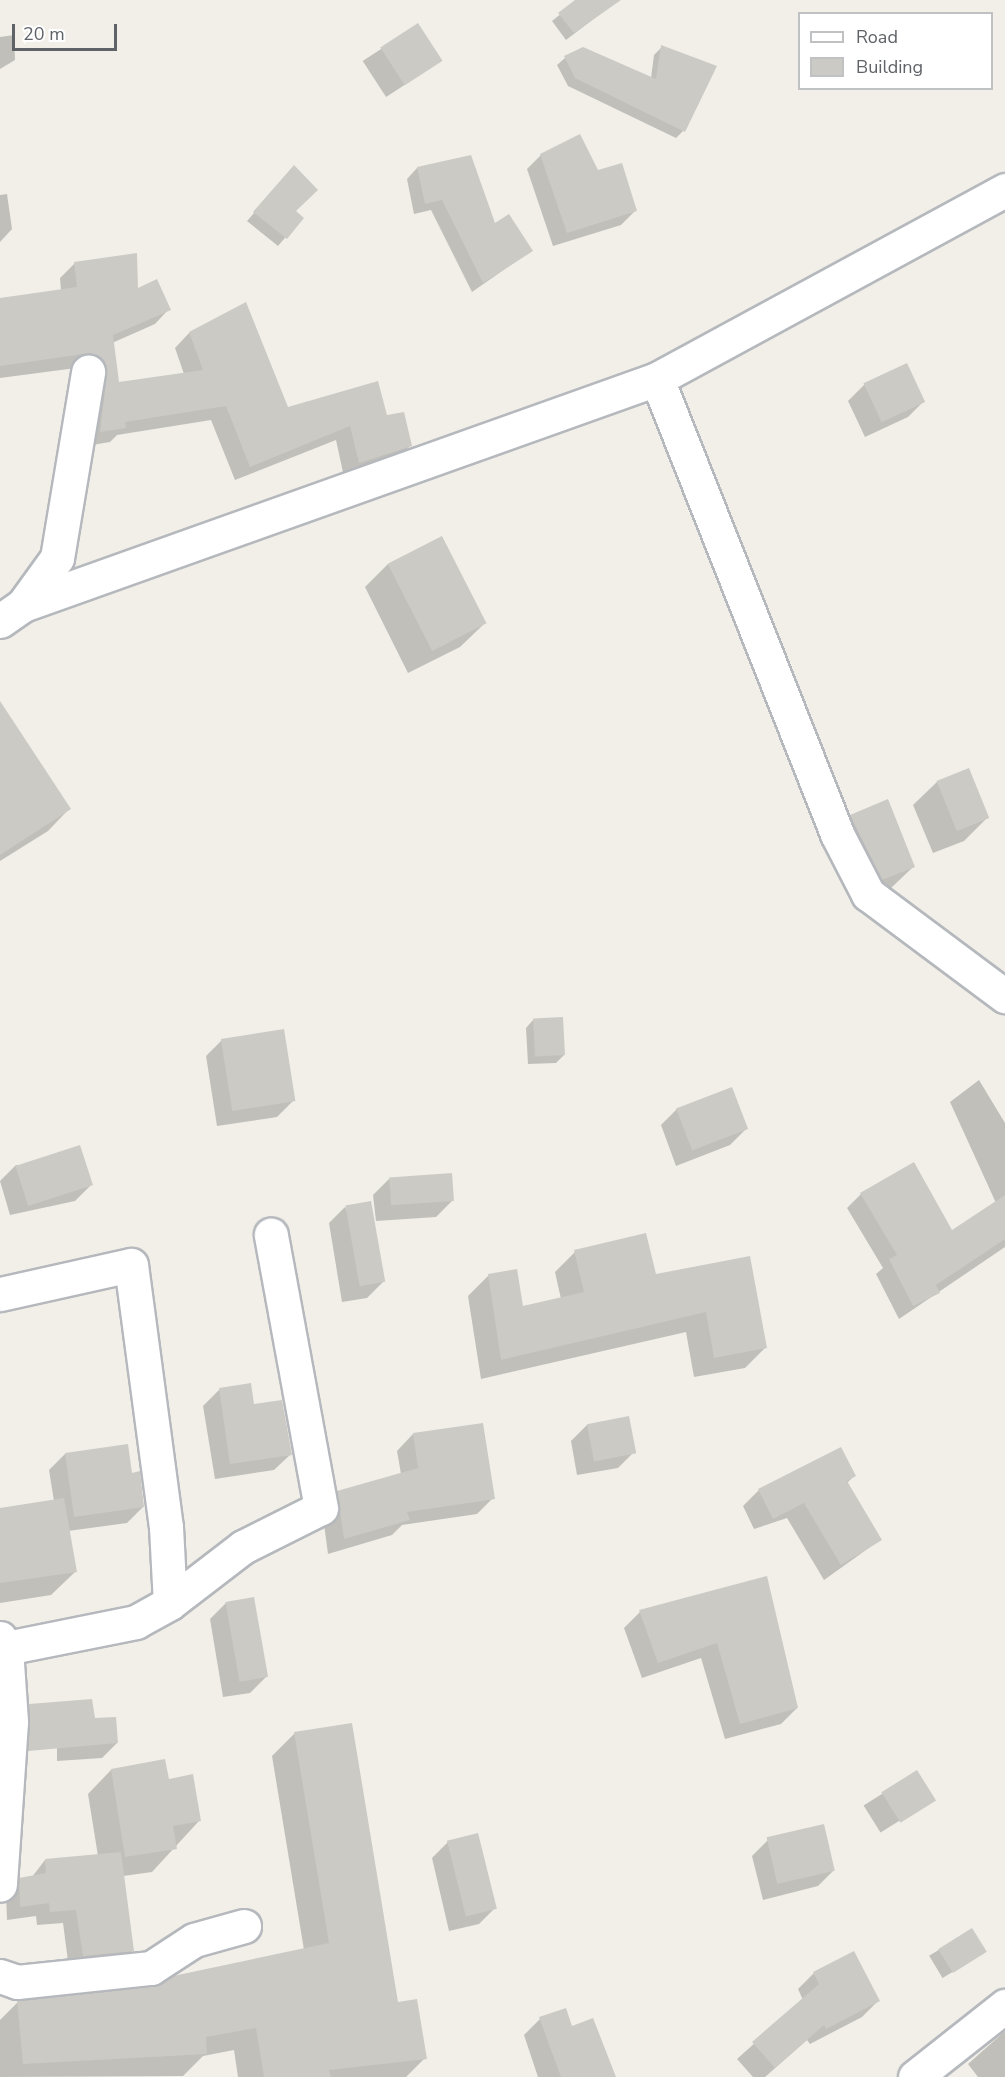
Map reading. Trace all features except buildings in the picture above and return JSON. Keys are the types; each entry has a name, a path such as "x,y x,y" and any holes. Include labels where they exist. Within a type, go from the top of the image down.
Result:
{"street":[{"path":"12,613 657,379 1005,190"},
{"path":"12,613 57,558 88,372"},
{"path":"657,379 837,834 868,894 1005,996"},
{"path":"0,1885 11,1722 3,1643 136,1622 171,1603 243,1547 321,1508 271,1235"},
{"path":"0,1294 131,1265 166,1527 171,1603"},
{"path":"0,1976 27,1982 151,1968 194,1940 244,1926"},
{"path":"915,2077 1005,2006"}]}
